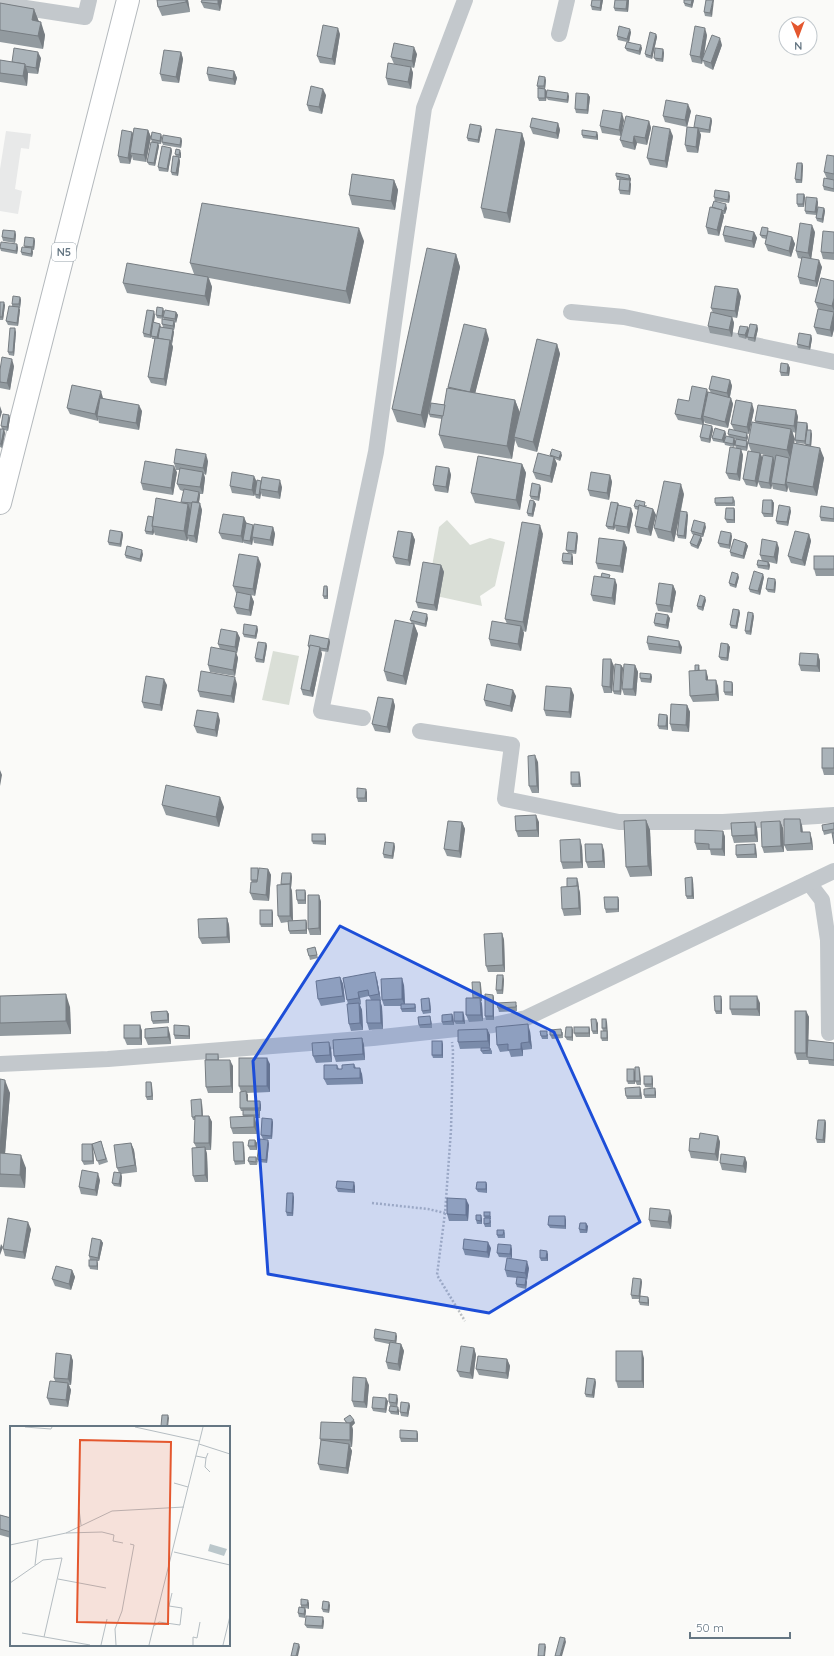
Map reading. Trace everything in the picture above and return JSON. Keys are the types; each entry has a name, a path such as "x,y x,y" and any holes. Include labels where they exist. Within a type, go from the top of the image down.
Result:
{"highway":[{"name":"N5","path":"0,503 128,0"}],"street":[{"path":"0,4 84,17 89,0"},
{"path":"363,718 321,711 376,452 424,108 465,0"},
{"path":"559,34 567,0"},
{"path":"570,312 624,317 834,362"},
{"path":"420,731 512,745 505,798 619,822 723,822 834,815"},
{"path":"0,1064 108,1059 373,1038 493,1025 526,1018 834,871"},
{"path":"809,883 822,900 828,940 829,1033"}],"path":[{"path":"450,1030 454,1051 452,1071 451,1130 445,1213 437,1275 465,1321"},
{"path":"372,1203 428,1209 445,1213"}],"highlighted area":[{"path":"340,926 554,1032 640,1222 489,1313 268,1274 253,1061"}],"shaded area":[{"path":"6,131 31,134 29,149 21,148 15,189 22,191 18,214 0,211 0,169"},
{"path":"447,520 470,545 490,538 505,542 495,586 480,596 482,606 427,594 439,527"},
{"path":"273,651 299,656 289,705 262,700"}],"building":[{"path":"157,0 186,0 186,2 158,7"},
{"path":"202,0 218,0 218,4 201,2"},
{"path":"592,0 601,0 600,8 591,6"},
{"path":"615,0 627,0 626,9 614,8"},
{"path":"684,0 692,0 691,5 684,3"},
{"path":"706,0 713,0 710,13 704,12"},
{"path":"0,3 34,9 32,20 41,22 38,36 0,30"},
{"path":"323,25 338,28 332,59 317,56"},
{"path":"619,26 630,29 627,39 617,36"},
{"path":"695,26 705,28 700,57 690,55"},
{"path":"650,32 656,34 651,56 645,54"},
{"path":"712,35 720,38 711,63 702,60"},
{"path":"627,42 641,45 639,51 625,48"},
{"path":"394,43 414,47 412,61 391,57"},
{"path":"14,48 38,52 36,68 25,66 25,64 12,62"},
{"path":"655,48 663,49 662,59 654,58"},
{"path":"164,50 181,52 176,77 160,74"},
{"path":"0,60 25,64 23,76 0,73"},
{"path":"388,63 411,67 408,82 386,78"},
{"path":"208,67 234,71 233,79 207,74"},
{"path":"539,76 545,77 544,86 537,86"},
{"path":"311,86 323,89 319,107 307,105"},
{"path":"538,88 545,89 545,98 538,98"},
{"path":"547,90 568,93 567,100 546,97"},
{"path":"576,93 588,94 587,110 575,109"},
{"path":"666,100 688,104 685,120 663,116"},
{"path":"603,110 622,113 619,130 600,126"},
{"path":"696,115 711,118 709,130 694,127"},
{"path":"626,116 649,121 645,138 634,136 633,143 620,140"},
{"path":"532,118 558,123 556,133 530,127"},
{"path":"470,124 481,126 478,140 467,138"},
{"path":"653,126 670,129 665,161 647,158"},
{"path":"687,127 698,128 696,147 685,145"},
{"path":"134,128 148,130 144,155 130,153"},
{"path":"496,129 522,133 507,213 481,208"},
{"path":"122,130 132,132 128,158 118,156"},
{"path":"582,130 597,132 596,137 582,135"},
{"path":"152,132 161,134 160,141 151,139"},
{"path":"163,135 181,138 180,145 162,142"},
{"path":"151,142 158,143 154,163 147,162"},
{"path":"162,146 171,148 167,169 158,167"},
{"path":"176,149 180,150 179,155 175,154"},
{"path":"827,155 834,156 834,174 824,172"},
{"path":"173,156 179,157 176,173 171,172"},
{"path":"797,163 802,163 801,180 795,179"},
{"path":"616,173 629,175 629,179 616,176"},
{"path":"352,174 394,180 391,201 349,195"},
{"path":"824,178 834,180 834,189 823,186"},
{"path":"620,179 630,180 629,191 619,190"},
{"path":"715,190 729,192 728,200 714,197"},
{"path":"797,194 804,194 803,204 797,204"},
{"path":"806,197 817,198 815,212 805,211"},
{"path":"714,201 726,204 724,211 712,207"},
{"path":"202,203 359,228 346,291 190,263"},
{"path":"710,207 722,210 717,230 706,227"},
{"path":"818,207 824,208 822,219 816,218"},
{"path":"800,223 812,225 808,253 796,251"},
{"path":"725,226 754,232 752,241 723,235"},
{"path":"762,227 768,228 767,236 760,235"},
{"path":"3,230 15,231 14,239 2,237"},
{"path":"768,231 792,237 789,251 765,244"},
{"path":"823,231 834,232 834,253 821,252"},
{"path":"25,237 34,238 33,247 24,246"},
{"path":"1,242 17,244 16,251 0,248"},
{"path":"22,247 32,248 31,254 21,252"},
{"path":"427,248 456,254 421,415 392,409"},
{"path":"802,257 819,260 815,281 798,277"},
{"path":"127,263 208,277 205,296 123,283"},
{"path":"821,278 834,281 834,298 832,306 815,302"},
{"path":"715,286 738,289 735,311 711,308"},
{"path":"13,296 20,297 19,304 12,304"},
{"path":"0,302 4,302 2,317 0,317"},
{"path":"9,306 19,307 17,323 6,321"},
{"path":"157,307 163,308 162,316 156,315"},
{"path":"818,309 834,312 830,330 814,327"},
{"path":"147,310 154,311 150,335 143,333"},
{"path":"165,310 176,312 175,319 163,317"},
{"path":"711,312 732,317 729,330 708,326"},
{"path":"162,319 174,321 173,326 162,324"},
{"path":"153,322 160,324 157,337 151,336"},
{"path":"464,324 486,329 470,392 448,387"},
{"path":"750,324 757,325 754,338 747,337"},
{"path":"740,326 748,327 745,335 738,334"},
{"path":"160,327 173,329 171,341 158,338"},
{"path":"10,328 15,328 13,352 8,352"},
{"path":"799,333 811,335 809,347 797,344"},
{"path":"155,338 170,340 164,379 148,377"},
{"path":"537,339 557,344 533,442 514,437"},
{"path":"2,357 12,359 7,383 0,382"},
{"path":"781,363 788,364 787,373 780,372"},
{"path":"712,376 730,380 727,393 709,389"},
{"path":"72,385 101,391 95,414 67,408"},
{"path":"692,386 707,389 701,419 675,414 678,399 689,401"},
{"path":"447,388 515,400 507,446 439,435"},
{"path":"708,392 731,398 725,422 703,416"},
{"path":"100,398 139,405 136,423 97,416"},
{"path":"736,400 752,403 747,427 731,424"},
{"path":"431,403 445,405 443,416 429,414"},
{"path":"758,405 796,410 794,426 755,421"},
{"path":"3,414 9,415 7,427 1,426"},
{"path":"752,422 791,429 787,450 748,443"},
{"path":"797,422 807,423 805,441 795,440"},
{"path":"703,424 712,426 709,439 700,437"},
{"path":"715,428 725,431 722,440 712,438"},
{"path":"0,429 4,429 1,444 0,444"},
{"path":"729,429 747,433 746,438 728,434"},
{"path":"807,430 811,430 810,445 805,444"},
{"path":"726,436 734,438 733,444 724,442"},
{"path":"736,439 747,441 746,447 735,445"},
{"path":"793,443 820,448 813,487 786,482"},
{"path":"730,447 741,449 737,474 726,473"},
{"path":"176,449 206,454 203,468 174,463"},
{"path":"552,449 561,452 559,458 550,455"},
{"path":"748,451 760,453 755,481 743,479"},
{"path":"538,453 554,457 550,476 533,472"},
{"path":"763,455 773,457 769,483 758,481"},
{"path":"776,455 789,458 785,485 771,483"},
{"path":"478,456 522,464 516,500 471,493"},
{"path":"145,461 174,466 171,488 141,483"},
{"path":"436,466 449,468 446,487 433,485"},
{"path":"180,468 203,472 200,487 177,484"},
{"path":"232,472 254,476 252,490 230,486"},
{"path":"591,472 610,475 607,493 588,490"},
{"path":"262,477 280,480 278,492 260,489"},
{"path":"257,480 261,481 259,495 255,494"},
{"path":"664,481 681,484 671,532 654,528"},
{"path":"532,483 540,485 538,497 530,496"},
{"path":"184,489 199,492 197,502 181,502"},
{"path":"733,497 733,503 715,503 715,498"},
{"path":"156,498 188,504 184,531 152,526"},
{"path":"530,500 534,501 532,514 527,513"},
{"path":"636,500 645,502 644,507 639,505 639,507 634,506"},
{"path":"763,500 772,500 772,514 762,513"},
{"path":"192,502 200,503 194,536 187,535"},
{"path":"611,502 618,503 613,527 606,526"},
{"path":"618,505 631,508 627,527 614,525"},
{"path":"639,505 653,509 648,529 635,526"},
{"path":"779,505 790,507 787,522 776,521"},
{"path":"821,506 834,508 834,519 820,517"},
{"path":"726,508 734,508 734,520 725,519"},
{"path":"680,511 687,512 684,536 677,535"},
{"path":"223,514 244,517 241,536 219,533"},
{"path":"148,516 153,517 152,532 145,531"},
{"path":"694,520 705,523 702,534 691,531"},
{"path":"522,522 540,525 523,622 505,619"},
{"path":"246,523 253,525 250,541 243,540"},
{"path":"254,524 273,527 270,540 252,537"},
{"path":"110,530 122,532 120,544 108,542"},
{"path":"398,531 412,533 408,560 393,557"},
{"path":"721,531 731,533 729,545 718,543"},
{"path":"795,531 809,534 802,560 788,556"},
{"path":"568,532 577,533 575,551 566,550"},
{"path":"694,534 701,536 697,546 690,543"},
{"path":"599,538 624,541 620,566 596,563"},
{"path":"734,539 746,543 743,556 730,552"},
{"path":"762,539 777,542 774,557 760,555"},
{"path":"127,546 142,550 140,559 125,555"},
{"path":"563,553 572,554 571,562 562,561"},
{"path":"239,554 258,557 253,589 233,586"},
{"path":"814,556 834,556 834,569 814,569"},
{"path":"758,560 768,562 768,566 757,565"},
{"path":"423,562 441,565 434,605 416,602"},
{"path":"754,571 763,574 758,591 749,589"},
{"path":"732,572 738,574 735,585 729,583"},
{"path":"602,573 610,575 609,578 601,577"},
{"path":"594,576 615,579 612,598 591,595"},
{"path":"768,578 775,579 774,590 766,589"},
{"path":"659,583 673,585 670,606 656,604"},
{"path":"324,586 327,586 327,596 323,596"},
{"path":"237,592 251,595 249,610 234,607"},
{"path":"700,595 705,597 702,607 697,606"},
{"path":"733,609 739,610 736,626 730,625"},
{"path":"413,611 427,614 425,624 410,620"},
{"path":"748,612 753,613 750,631 745,631"},
{"path":"656,613 668,615 666,625 654,623"},
{"path":"395,620 414,624 403,676 384,671"},
{"path":"492,621 521,626 518,644 489,639"},
{"path":"244,624 257,626 255,636 243,634"},
{"path":"221,629 237,632 235,647 218,644"},
{"path":"310,635 329,639 327,649 308,646"},
{"path":"648,636 679,641 679,647 647,643"},
{"path":"258,642 266,643 263,660 255,658"},
{"path":"721,643 728,644 727,658 719,657"},
{"path":"310,645 320,647 310,691 301,689"},
{"path":"211,647 236,652 233,670 208,665"},
{"path":"800,653 818,654 817,666 799,665"},
{"path":"603,659 611,659 610,687 602,686"},
{"path":"615,664 621,665 620,691 613,691"},
{"path":"624,664 635,665 633,689 622,689"},
{"path":"695,665 699,665 698,671 695,671"},
{"path":"706,670 706,680 716,680 716,694 690,696 689,671"},
{"path":"201,671 235,677 231,696 198,691"},
{"path":"640,673 651,674 650,679 640,678"},
{"path":"146,676 164,679 160,705 142,702"},
{"path":"724,681 732,682 732,692 724,692"},
{"path":"487,684 513,690 510,706 484,700"},
{"path":"546,686 571,688 569,712 544,710"},
{"path":"378,697 393,699 387,727 372,724"},
{"path":"671,704 687,705 686,725 670,724"},
{"path":"197,710 218,713 215,730 194,726"},
{"path":"659,714 667,715 666,726 658,726"},
{"path":"822,748 834,748 834,768 822,768"},
{"path":"535,755 537,786 529,786 528,756"},
{"path":"571,772 579,772 579,784 571,784"},
{"path":"166,785 220,797 216,817 162,805"},
{"path":"357,788 366,789 365,798 357,798"},
{"path":"536,815 537,830 516,831 515,816"},
{"path":"784,819 800,819 801,832 810,832 811,843 784,845"},
{"path":"646,820 648,866 626,867 624,821"},
{"path":"448,821 462,822 459,851 444,849"},
{"path":"780,821 781,846 762,847 761,822"},
{"path":"755,822 755,835 732,836 731,823"},
{"path":"834,823 834,829 823,831 822,825"},
{"path":"695,830 723,831 722,849 709,849 709,844 695,843"},
{"path":"832,833 834,833 834,844"},
{"path":"312,834 325,834 325,841 312,841"},
{"path":"580,839 581,862 561,862 560,840"},
{"path":"385,842 394,843 392,856 383,854"},
{"path":"585,844 602,844 603,861 586,862"},
{"path":"755,844 755,854 736,855 736,845"},
{"path":"251,868 258,868 258,880 251,880"},
{"path":"259,868 268,869 266,895 250,893 251,882 257,882"},
{"path":"282,873 291,873 290,884 281,884"},
{"path":"692,877 692,896 686,896 685,878"},
{"path":"567,878 577,878 577,886 567,887"},
{"path":"290,884 290,916 278,916 277,885"},
{"path":"578,886 579,908 562,909 561,887"},
{"path":"296,890 305,890 305,900 297,900"},
{"path":"308,895 319,895 319,928 308,929"},
{"path":"604,897 618,897 618,909 605,909"},
{"path":"260,910 272,910 272,924 260,924"},
{"path":"227,918 227,937 199,938 198,919"},
{"path":"306,920 306,930 289,931 288,921"},
{"path":"502,933 503,965 486,966 484,934"},
{"path":"315,947 317,955 309,956 307,949"},
{"path":"375,972 379,994 369,996 368,990 358,992 359,998 347,1000 343,978"},
{"path":"497,975 503,975 502,990 496,990"},
{"path":"340,977 343,996 318,999 316,981"},
{"path":"402,978 402,999 382,1000 381,979"},
{"path":"472,982 480,982 481,997 473,998"},
{"path":"66,994 66,1021 0,1023 0,996"},
{"path":"485,994 493,995 493,1016 485,1016"},
{"path":"714,996 721,996 721,1011 715,1011"},
{"path":"730,996 757,996 757,1009 730,1009"},
{"path":"429,998 430,1010 422,1011 421,999"},
{"path":"466,998 480,998 481,1015 466,1015"},
{"path":"366,1000 380,1000 381,1023 367,1023"},
{"path":"516,1002 516,1007 498,1008 497,1003"},
{"path":"359,1003 360,1023 349,1024 347,1004"},
{"path":"401,1004 415,1004 415,1008 401,1009"},
{"path":"167,1011 168,1020 152,1021 151,1012"},
{"path":"795,1011 806,1011 806,1053 795,1053"},
{"path":"454,1012 463,1012 463,1021 454,1021"},
{"path":"452,1014 452,1021 442,1022 442,1015"},
{"path":"430,1016 431,1024 419,1025 418,1017"},
{"path":"591,1019 596,1019 597,1031 592,1031"},
{"path":"602,1019 606,1019 606,1028 602,1028"},
{"path":"528,1024 529,1042 521,1043 521,1049 508,1050 508,1044 497,1045 496,1027"},
{"path":"124,1025 140,1025 140,1038 124,1038"},
{"path":"174,1025 189,1026 189,1036 174,1035"},
{"path":"168,1027 168,1037 145,1038 145,1029"},
{"path":"566,1027 572,1027 572,1037 565,1037"},
{"path":"574,1027 589,1027 589,1033 574,1033"},
{"path":"487,1029 488,1041 458,1042 458,1030"},
{"path":"561,1029 562,1035 550,1035 550,1030"},
{"path":"540,1031 547,1031 547,1036 541,1036"},
{"path":"601,1031 607,1031 607,1038 601,1038"},
{"path":"362,1038 363,1054 334,1056 333,1040"},
{"path":"808,1040 834,1043 834,1060 807,1057"},
{"path":"432,1041 442,1041 442,1055 432,1055"},
{"path":"329,1042 330,1055 313,1056 312,1043"},
{"path":"481,1048 490,1048 490,1050 481,1051"},
{"path":"206,1054 218,1054 218,1060 206,1060"},
{"path":"239,1058 267,1058 267,1086 239,1086"},
{"path":"205,1060 230,1060 231,1086 206,1087"},
{"path":"354,1064 354,1068 360,1068 360,1078 324,1079 324,1065 337,1065 337,1069 342,1069 342,1065"},
{"path":"635,1067 639,1067 640,1081 635,1081"},
{"path":"627,1069 634,1069 634,1081 627,1081"},
{"path":"644,1076 652,1076 652,1084 644,1084"},
{"path":"0,1079 5,1080 0,1149"},
{"path":"146,1082 151,1082 152,1096 146,1097"},
{"path":"640,1087 640,1096 626,1096 625,1088"},
{"path":"655,1088 655,1095 644,1095 644,1089"},
{"path":"246,1091 247,1101 260,1101 260,1108 240,1108 240,1092"},
{"path":"201,1099 202,1116 192,1117 191,1100"},
{"path":"243,1110 259,1110 259,1115 243,1115"},
{"path":"195,1116 209,1116 209,1143 194,1143"},
{"path":"254,1116 254,1127 231,1128 230,1117"},
{"path":"262,1118 272,1119 271,1136 261,1135"},
{"path":"818,1120 825,1120 823,1140 816,1139"},
{"path":"700,1133 718,1136 715,1154 689,1151 690,1138 699,1139"},
{"path":"260,1139 268,1140 266,1160 257,1159"},
{"path":"249,1140 255,1140 255,1146 248,1146"},
{"path":"101,1141 106,1159 97,1161 92,1144"},
{"path":"233,1142 243,1142 244,1161 234,1161"},
{"path":"131,1143 135,1165 117,1168 114,1145"},
{"path":"82,1144 92,1144 93,1161 82,1161"},
{"path":"205,1147 205,1175 193,1176 192,1148"},
{"path":"0,1153 21,1155 20,1175 0,1174"},
{"path":"721,1154 745,1157 743,1166 720,1163"},
{"path":"249,1157 256,1157 256,1162 248,1161"},
{"path":"82,1170 98,1173 95,1190 79,1187"},
{"path":"114,1172 121,1173 119,1184 112,1183"},
{"path":"337,1181 354,1182 353,1190 336,1188"},
{"path":"477,1182 486,1182 486,1189 476,1189"},
{"path":"287,1193 293,1193 292,1213 286,1212"},
{"path":"447,1198 466,1199 466,1215 447,1214"},
{"path":"650,1208 670,1210 668,1222 649,1220"},
{"path":"484,1212 490,1212 490,1216 484,1216"},
{"path":"476,1215 481,1215 481,1221 476,1220"},
{"path":"549,1216 565,1216 565,1226 548,1225"},
{"path":"8,1218 28,1222 23,1252 3,1249"},
{"path":"484,1218 490,1218 490,1223 484,1224"},
{"path":"580,1223 586,1223 586,1230 579,1229"},
{"path":"497,1230 504,1230 503,1235 497,1235"},
{"path":"92,1238 101,1240 98,1258 89,1256"},
{"path":"464,1239 488,1242 487,1252 463,1249"},
{"path":"498,1244 511,1245 510,1254 497,1253"},
{"path":"540,1250 547,1251 546,1258 540,1258"},
{"path":"507,1258 527,1261 525,1273 505,1270"},
{"path":"89,1260 97,1260 97,1266 89,1266"},
{"path":"56,1266 72,1270 69,1284 52,1279"},
{"path":"517,1277 526,1278 525,1285 516,1284"},
{"path":"633,1278 641,1279 639,1296 631,1295"},
{"path":"640,1296 648,1297 648,1303 639,1302"},
{"path":"375,1329 396,1333 395,1341 374,1338"},
{"path":"390,1342 401,1344 398,1364 386,1362"},
{"path":"461,1346 474,1348 470,1373 457,1371"},
{"path":"616,1351 642,1351 642,1381 616,1381"},
{"path":"56,1353 71,1355 68,1379 54,1378"},
{"path":"478,1356 507,1359 506,1373 476,1369"},
{"path":"353,1377 366,1378 364,1402 352,1401"},
{"path":"587,1378 595,1379 592,1395 585,1394"},
{"path":"50,1381 68,1383 66,1400 47,1398"},
{"path":"389,1394 397,1395 396,1403 389,1402"},
{"path":"373,1397 386,1398 385,1409 372,1408"},
{"path":"401,1402 409,1403 407,1413 400,1412"},
{"path":"390,1406 398,1407 397,1412 389,1411"},
{"path":"162,1415 168,1415 167,1426 161,1426"},
{"path":"350,1415 354,1420 347,1423 344,1419"},
{"path":"321,1422 350,1423 350,1440 320,1439"},
{"path":"400,1430 417,1431 417,1439 400,1438"},
{"path":"321,1440 349,1444 346,1468 318,1464"},
{"path":"0,1515 10,1518 10,1532 0,1529"},
{"path":"301,1599 308,1600 307,1605 301,1605"},
{"path":"323,1601 329,1602 328,1610 322,1609"},
{"path":"299,1607 305,1608 304,1614 298,1613"},
{"path":"306,1616 323,1617 322,1626 305,1625"},
{"path":"560,1637 565,1638 560,1656 555,1656"},
{"path":"294,1643 299,1644 296,1656 291,1656"},
{"path":"539,1644 545,1644 544,1656 538,1656"}]}
